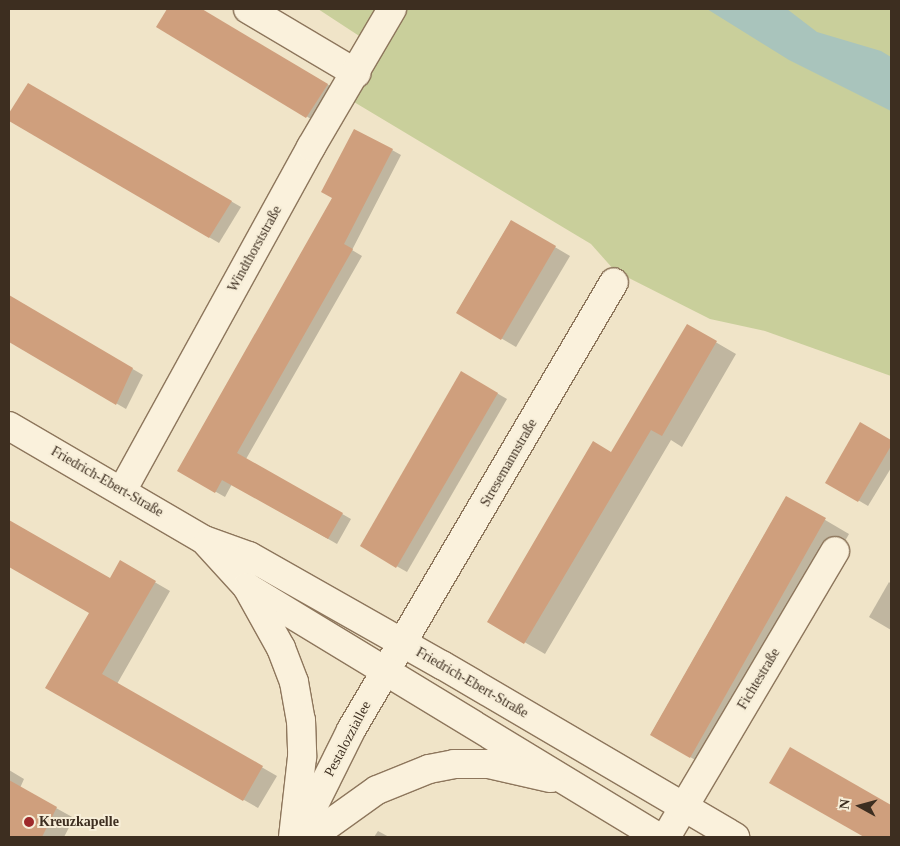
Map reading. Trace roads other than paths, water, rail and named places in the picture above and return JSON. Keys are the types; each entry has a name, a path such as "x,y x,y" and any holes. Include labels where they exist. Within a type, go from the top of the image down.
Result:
{"street":[{"path":"248,9 356,73"},
{"name":"Windthorststraße","path":"122,491 311,147 392,9"},
{"name":"Stresemannstraße","path":"402,643 614,282"},
{"name":"Friedrich-Ebert-Straße","path":"9,426 204,540 249,556 735,837"},
{"name":"Friedrich-Ebert-Straße","path":"204,540 247,587 534,759 560,780 658,837"},
{"name":"Fichtestraße","path":"666,837 834,551"},
{"path":"247,587 281,648 294,682 301,720 302,757 293,837"},
{"name":"Pestalozziallee","path":"298,837 351,730 402,643"},
{"path":"310,837 377,790 429,768 454,764 489,764 560,780"}],"water":[{"path":"707,9 787,9 817,32 881,51 891,57 891,111 789,60"}],"place":[{"name":"Kreuzkapelle","path":"29,822"}]}
